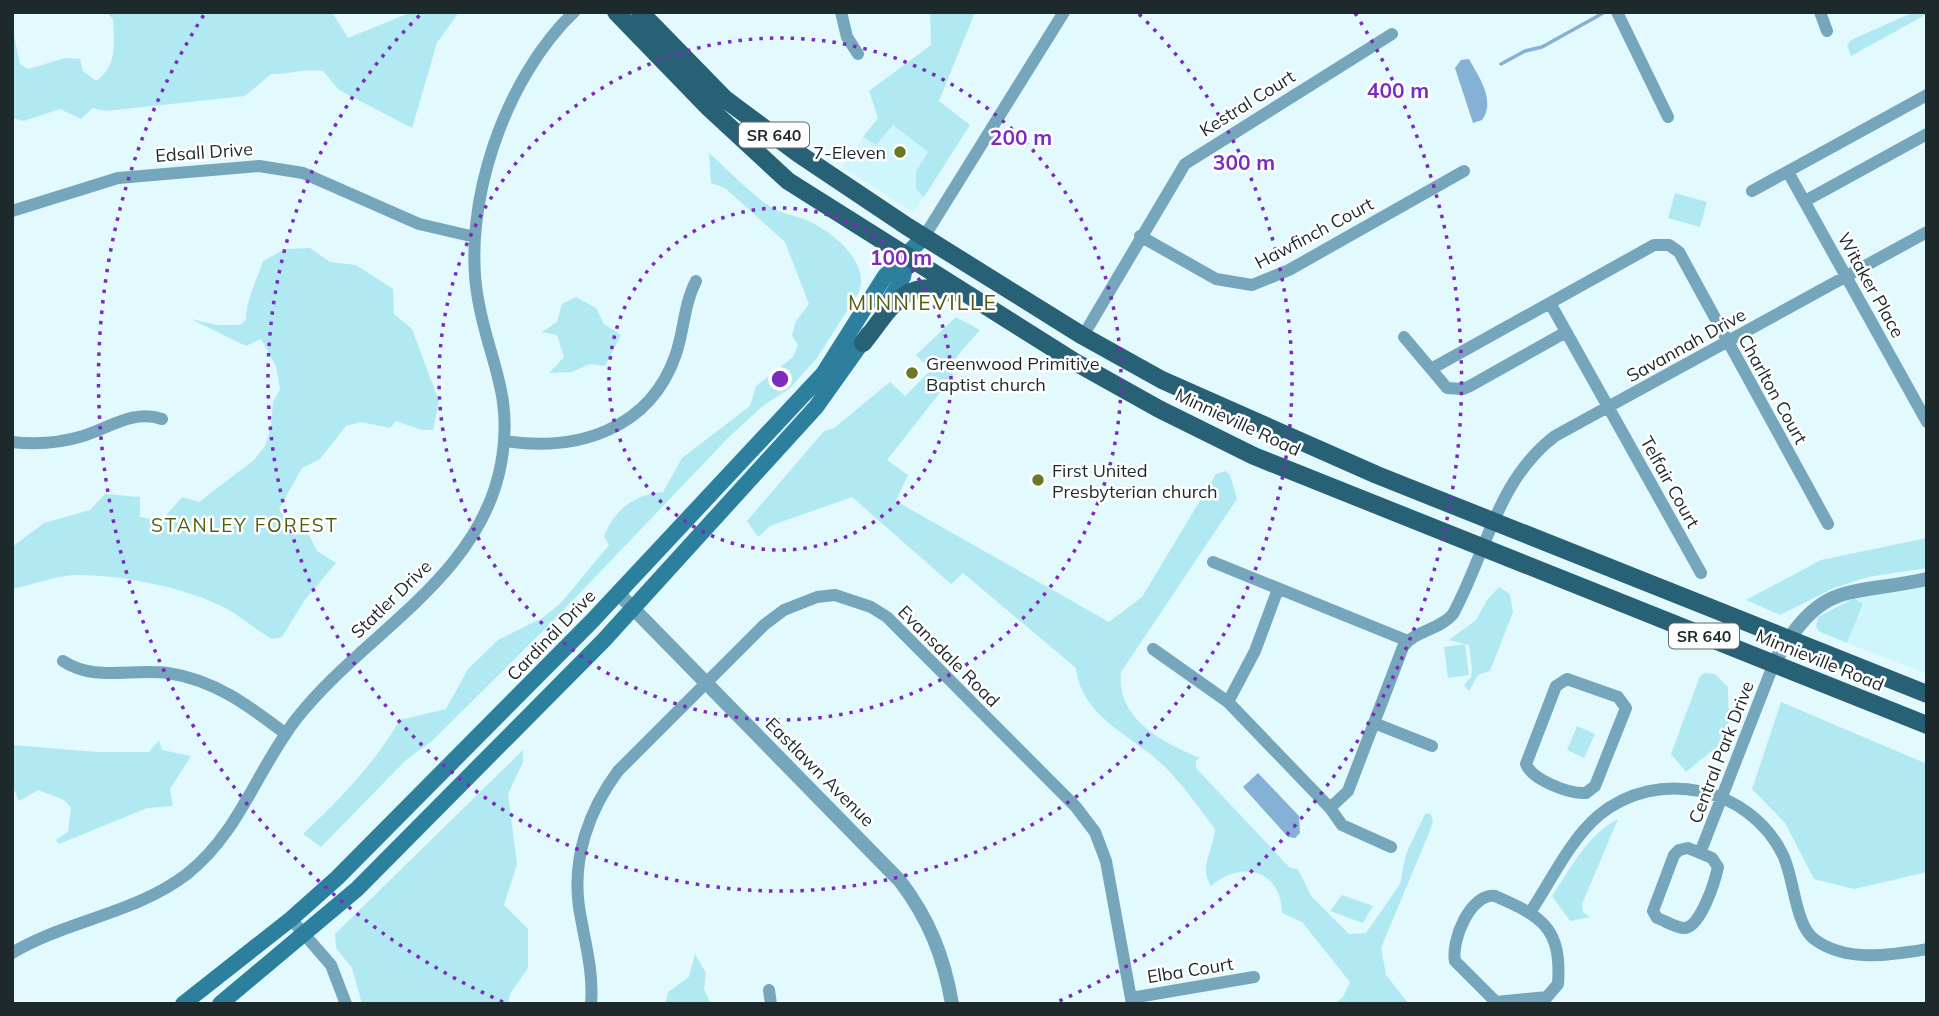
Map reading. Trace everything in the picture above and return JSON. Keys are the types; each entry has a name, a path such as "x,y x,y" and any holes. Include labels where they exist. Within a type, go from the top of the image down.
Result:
{"main road":[{"name":"Minnieville Road","path":"616,12 671,71 772,167 906,258 1147,402 1242,450 1927,725"},
{"name":"Minnieville Road","path":"640,12 725,99 799,154 1083,337 1162,380 1229,411 1493,521 1927,694"},
{"name":"Cardinal Drive","path":"183,1004 292,919 396,820 618,593 823,374 885,276 925,237"},
{"name":"Cardinal Drive","path":"220,1004 306,934 417,831 633,608 799,426 863,343 903,277 906,258"},
{"path":"863,343 897,301 917,288 933,287 978,303"}],"street":[{"name":"Statler Drive","path":"12,953 48,935 151,896 186,874 205,858 236,821 286,734 336,674 411,608 458,555 488,502 501,466 505,441 503,389 478,299 475,237 491,159 513,96 543,46 574,12"},
{"path":"841,12 846,37 858,54"},
{"path":"925,237 1064,12"},
{"path":"1617,12 1668,117"},
{"path":"1820,12 1827,31"},
{"name":"Kestral Court","path":"1083,337 1176,175 1196,155 1392,34"},
{"path":"1752,191 1927,95"},
{"path":"1805,201 1927,134"},
{"name":"Edsall Drive","path":"12,211 118,177 260,166 303,173 419,225 475,237"},
{"name":"Hawfinch Court","path":"1140,236 1216,279 1252,285 1289,270 1464,171"},
{"name":"Witaker Place","path":"1788,172 1927,422"},
{"name":"Savannah Drive","path":"1408,641 1450,618 1513,480 1532,455 1555,436 1927,232"},
{"name":"Charlton Court","path":"1431,369 1654,245 1663,244 1679,252 1828,524"},
{"path":"505,441 530,445 574,443 610,430 636,411 658,389 675,357 686,306 696,281"},
{"path":"1550,303 1608,407"},
{"path":"1404,337 1447,388 1463,389 1566,332"},
{"name":"Telfair Court","path":"1608,407 1701,573"},
{"path":"12,442 51,443 85,435 132,417 162,419"},
{"path":"1213,562 1408,641 1401,652 1348,790 1330,808"},
{"path":"1774,663 1788,639 1809,613 1838,595 1866,587 1927,579"},
{"path":"1228,702 1255,651 1278,589"},
{"name":"Eastlawn Avenue","path":"618,593 900,881 932,929 941,952 953,1004"},
{"name":"Evansdale Road","path":"591,1004 591,978 578,896 578,870 587,827 604,790 618,771 769,620 800,603 835,595 871,607 887,617 1076,807 1095,832 1106,861 1131,1001"},
{"path":"1153,649 1228,702 1330,808 1342,825 1391,847"},
{"path":"63,661 81,671 164,672 205,682 231,694 286,734"},
{"name":"Central Park Drive","path":"1700,853 1774,663"},
{"path":"1574,678 1618,697 1626,708 1591,791 1576,792 1534,776 1526,764 1556,687 1567,679 1574,678"},
{"path":"1374,723 1432,746"},
{"path":"1531,911 1585,830 1605,811 1637,795 1666,789 1701,790 1722,797 1752,814 1773,837 1788,865 1804,927 1813,938 1828,946 1870,956 1927,949"},
{"path":"1591,791 1605,811"},
{"path":"1685,848 1700,853 1715,861 1718,867 1697,922 1685,929 1657,918 1654,907 1674,855 1685,848"},
{"path":"1495,896 1531,911 1552,934 1558,984 1546,997 1496,1002 1458,965 1455,946 1472,906 1482,897 1495,896"},
{"path":"292,919 337,974 346,1004"},
{"name":"Elba Court","path":"1131,1001 1254,978"},
{"path":"769,989 771,1004"}],"shaded area":[{"path":"106,12 332,12 348,38 412,12 459,12 437,43 412,128 339,90 323,71 316,70 271,74 245,96 106,111 93,108 81,119 60,109 24,121 12,118 12,26 20,64 28,69 65,58 80,59 83,71 96,81 108,68 113,53 113,19"},
{"path":"930,12 975,12 939,101 970,125 924,197 916,189 916,171 928,152 893,125 876,145 863,137 878,118 869,91 931,45"},
{"path":"1914,12 1927,14 1851,56 1847,45 1851,40"},
{"path":"1469,59 1487,97 1486,113 1482,120 1473,123 1455,68 1461,60"},
{"path":"893,125 929,152 916,171 916,189 924,197 913,212 842,167 863,137 876,145"},
{"path":"709,153 766,204 811,222 844,246 859,268 859,292 817,358 789,389 764,405 730,436 555,619 432,741 406,760 321,847 303,834 356,780 400,720 446,709 468,669 498,640 542,618 560,604 609,545 604,536 620,511 644,496 663,492 682,458 750,406 756,386 793,357 798,345 792,335 796,321 809,304 785,242 725,188 711,183"},
{"path":"1675,193 1707,202 1700,227 1668,218"},
{"path":"310,248 330,262 356,265 393,289 394,314 412,329 439,401 433,430 422,430 396,421 390,428 361,422 346,426 320,459 302,468 279,509 285,519 309,535 317,551 336,563 304,601 282,637 272,639 211,601 132,580 75,575 12,589 12,547 44,523 90,510 105,494 140,497 140,517 161,521 182,497 199,502 254,460 265,446 271,427 273,402 280,389 276,366 261,339 246,346 191,319 217,325 240,325 246,320 250,297 263,261 285,249"},
{"path":"576,297 596,308 604,324 621,335 605,366 590,364 572,372 549,373 564,357 557,335 542,332 557,322 562,304"},
{"path":"956,317 980,330 951,363 953,376 887,460 908,475 896,501 1109,622 1142,597 1216,474 1225,471 1230,475 1237,499 1121,672 1121,689 1126,703 1144,727 1200,758 1196,761 1196,768 1290,868 1298,869 1311,896 1349,934 1366,933 1400,884 1406,854 1425,814 1430,813 1433,821 1429,833 1381,948 1386,975 1409,1004 1334,1004 1343,997 1350,982 1302,922 1282,913 1280,898 1267,878 1257,873 1235,873 1211,886 1207,879 1206,865 1215,829 1186,791 1155,758 1099,714 1080,686 1076,668 963,573 951,584 852,497 770,526 758,537 747,521 824,431 834,428 890,382 905,396 931,370 916,355"},
{"path":"1927,538 1927,568 1868,577 1834,588 1780,615 1746,600 1821,560"},
{"path":"1927,585 1927,674 1847,643 1863,605 1854,598"},
{"path":"1499,587 1510,594 1513,612 1490,671 1478,675 1469,691 1464,685 1471,677 1469,645 1449,640 1476,620 1487,600"},
{"path":"1854,598 1863,604 1847,643 1820,632 1816,627 1818,617"},
{"path":"1465,644 1469,675 1448,678 1444,647"},
{"path":"1705,673 1715,674 1728,687 1729,737 1686,772 1671,754 1700,676"},
{"path":"1781,702 1927,764 1927,872 1854,889 1814,879 1785,823 1752,789"},
{"path":"1577,726 1595,734 1584,758 1567,750"},
{"path":"159,740 162,750 191,756 170,789 173,806 147,808 59,844 56,840 68,832 71,808 64,800 38,790 19,801 12,785 12,745 97,752 149,752"},
{"path":"523,750 523,762 508,794 517,864 504,905 528,929 528,968 510,994 508,1004 362,1004 352,968 336,948 335,934"},
{"path":"1258,773 1299,816 1300,833 1295,838 1288,837 1243,787"},
{"path":"1618,819 1582,904 1583,912 1590,917 1570,921 1552,896 1589,843"},
{"path":"1342,895 1373,906 1363,923 1330,911"},
{"path":"695,954 706,973 704,989 711,1004 665,1004 668,992 689,977"}],"waterway":[{"path":"1501,64 1525,51 1542,47 1605,12"}],"place":[{"name":"7-Eleven","path":"900,152"},
{"name":"Greenwood Primitive Baptist church","path":"912,373"},
{"name":"First United Presbyterian church","path":"1038,480"}],"district":[{"name":"MINNIEVILLE","path":"923,302"},
{"name":"STANLEY FOREST","path":"245,525"}]}
